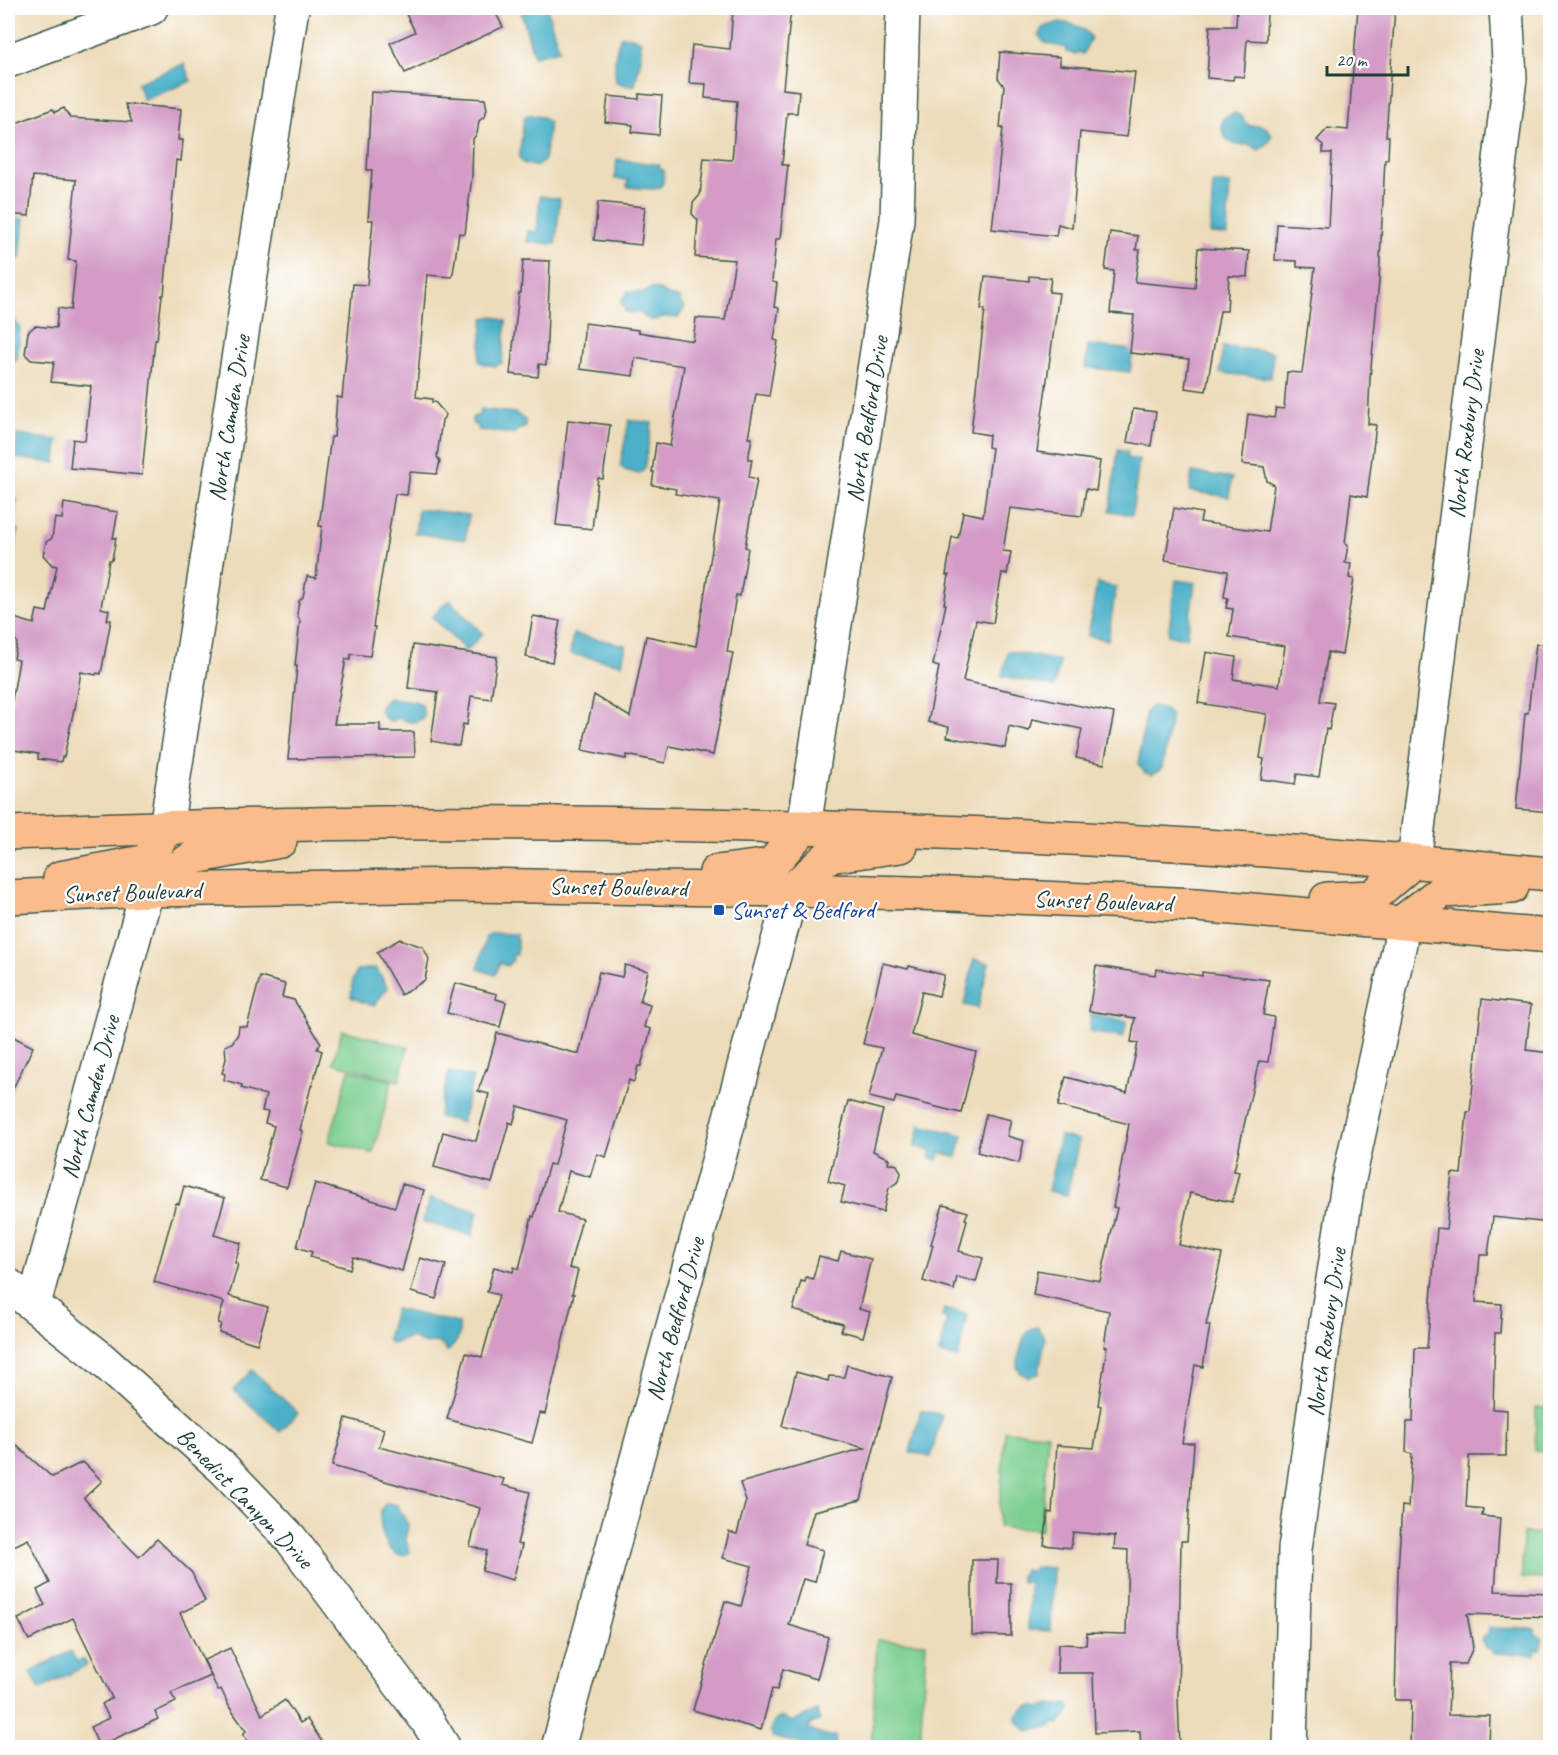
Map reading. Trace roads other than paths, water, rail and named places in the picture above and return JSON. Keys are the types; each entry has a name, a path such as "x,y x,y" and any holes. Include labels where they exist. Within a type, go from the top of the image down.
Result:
{"main road":[{"path":"147,890 194,857 380,823"},
{"path":"8,833 380,823 804,827 1225,847 1551,874"},
{"path":"590,886 771,865 804,827"},
{"path":"8,888 148,861 166,828"},
{"path":"792,890 829,856 983,834"},
{"path":"1197,905 1372,897 1414,861"},
{"path":"1402,922 1442,891 1551,884"},
{"name":"Sunset Boulevard","path":"8,897 147,890 464,885 792,890 950,894 1197,905 1551,936"}],"street":[{"path":"8,60 151,8"},
{"name":"North Camden Drive","path":"166,828 292,8"},
{"name":"North Bedford Drive","path":"804,827 897,220 903,8"},
{"name":"North Roxbury Drive","path":"1414,861 1510,78 1506,8"},
{"name":"North Camden Drive","path":"34,1304 147,890"},
{"name":"North Bedford Drive","path":"558,1748 792,890"},
{"name":"North Roxbury Drive","path":"1290,1748 1295,1549 1348,1184 1400,943 1402,922"},
{"name":"Benedict Canyon Drive","path":"8,1285 96,1355 208,1454 291,1539 428,1722 444,1748"}],"water":[{"path":"520,8 547,8 559,50 534,56"},
{"path":"1060,22 1078,26 1091,38 1083,54 1066,52 1066,48 1044,42 1041,39 1039,35 1042,28"},
{"path":"621,36 641,41 641,58 635,85 629,86 616,82 615,59"},
{"path":"184,64 191,81 144,100 137,83"},
{"path":"1235,113 1243,117 1250,126 1261,126 1269,130 1271,137 1265,146 1258,150 1250,145 1237,145 1227,139 1222,124 1225,117"},
{"path":"527,115 542,117 549,123 544,161 536,167 523,163 519,158 524,118"},
{"path":"617,159 660,165 659,169 664,170 663,183 659,188 653,189 627,187 628,180 615,179"},
{"path":"1213,183 1230,184 1227,235 1210,234"},
{"path":"540,196 560,199 556,244 527,242 528,231 537,232"},
{"path":"8,217 24,219 20,259 8,258"},
{"path":"651,288 680,298 680,303 685,307 678,318 665,317 651,320 641,313 625,312 621,303 627,291 644,293"},
{"path":"493,316 506,321 502,363 495,366 479,361 484,318"},
{"path":"8,318 14,320 20,328 17,358 8,364"},
{"path":"1088,345 1133,350 1130,372 1085,367"},
{"path":"1223,347 1273,352 1271,378 1220,373"},
{"path":"480,409 515,413 525,420 525,428 517,430 514,434 478,430 479,427 472,423 472,418 480,414"},
{"path":"629,420 652,423 644,470 638,474 620,466"},
{"path":"17,435 58,440 56,463 15,458"},
{"path":"1118,450 1128,452 1127,458 1139,460 1132,515 1110,511"},
{"path":"1192,472 1232,478 1229,497 1189,491"},
{"path":"8,497 17,499 12,528 18,529 15,547 8,546"},
{"path":"418,509 469,515 465,540 415,533"},
{"path":"1176,580 1195,583 1187,638 1168,635"},
{"path":"1097,583 1116,587 1108,640 1088,636"},
{"path":"449,600 483,634 466,651 432,617"},
{"path":"573,634 626,645 622,664 570,654"},
{"path":"1008,651 1060,661 1054,687 1002,676"},
{"path":"388,698 422,704 424,716 413,722 399,718 391,721 384,718 380,707"},
{"path":"1154,706 1165,709 1171,717 1162,768 1151,775 1144,772 1138,764 1146,712"},
{"path":"492,933 517,934 517,955 512,955 513,960 507,966 500,963 495,975 478,969 486,937"},
{"path":"974,959 989,963 978,1008 964,1005"},
{"path":"376,968 388,988 374,1005 351,997 353,979 358,970"},
{"path":"1091,1015 1127,1021 1123,1038 1089,1032"},
{"path":"449,1072 473,1077 462,1122 438,1117"},
{"path":"920,1125 963,1135 957,1157 940,1153 938,1160 930,1158 931,1151 915,1146"},
{"path":"1060,1136 1079,1140 1067,1195 1048,1191"},
{"path":"430,1198 478,1211 472,1236 423,1222"},
{"path":"395,1309 458,1323 458,1339 447,1352 437,1342 425,1344 411,1338 392,1344 387,1340"},
{"path":"944,1309 967,1314 958,1358 939,1354 947,1318 942,1317"},
{"path":"1037,1327 1045,1338 1039,1374 1028,1377 1020,1373 1017,1368 1020,1350 1027,1332"},
{"path":"252,1370 298,1413 280,1432 234,1390"},
{"path":"921,1410 942,1415 931,1457 910,1452"},
{"path":"386,1503 397,1505 408,1525 406,1541 410,1552 402,1555 395,1553 384,1538 380,1518"},
{"path":"1035,1567 1053,1568 1051,1631 1028,1630 1029,1582 1021,1582 1021,1575 1024,1570 1031,1571"},
{"path":"1489,1628 1535,1629 1536,1635 1543,1638 1540,1650 1536,1650 1535,1655 1492,1653 1492,1650 1485,1647 1481,1639 1488,1634"},
{"path":"71,1651 77,1662 84,1659 87,1665 40,1689 31,1672"},
{"path":"1067,1704 1070,1709 1060,1724 1054,1723 1049,1728 1044,1726 1042,1729 1029,1731 1017,1722 1017,1716 1027,1708"},
{"path":"817,1711 820,1720 811,1724 808,1729 824,1736 835,1736 836,1747 812,1747 773,1737 770,1731 773,1723 780,1717 793,1722"}],"place":[{"name":"Sunset & Bedford","path":"719,910"}]}
